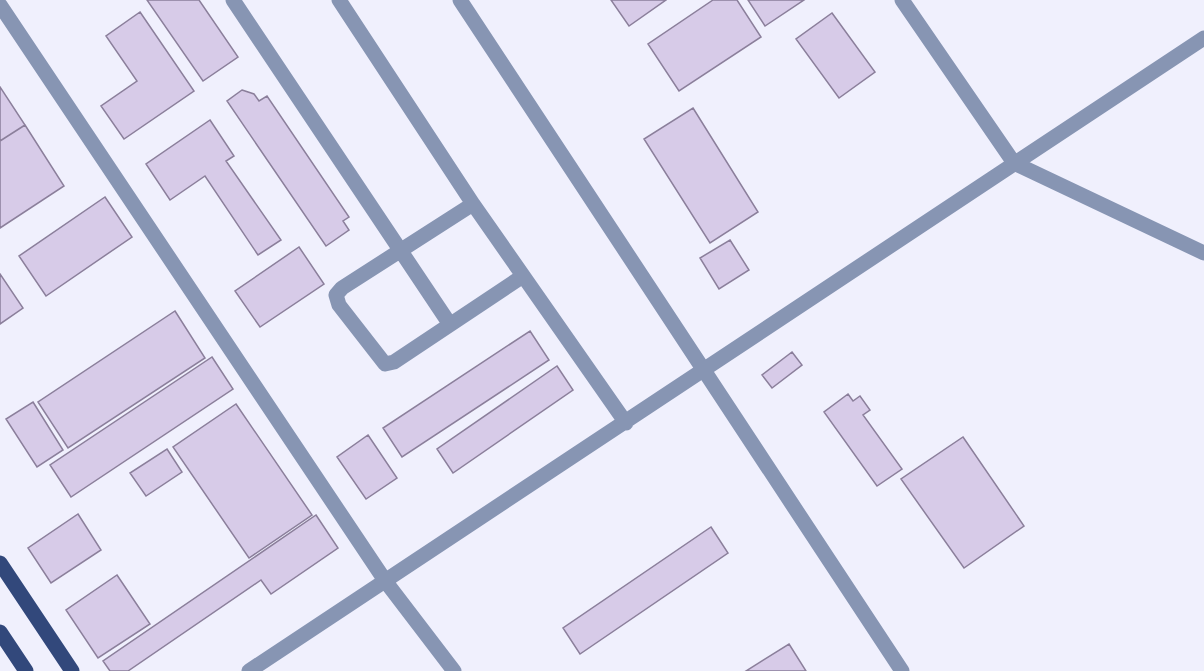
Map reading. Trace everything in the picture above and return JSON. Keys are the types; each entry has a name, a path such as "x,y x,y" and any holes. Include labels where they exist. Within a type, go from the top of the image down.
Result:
{"main road":[{"path":"0,563 72,671"},
{"path":"0,632 26,671"}],"street":[{"path":"233,0 449,323"},
{"path":"339,0 472,204 626,423"},
{"path":"460,0 902,671"},
{"path":"902,0 1014,163 1204,253"},
{"path":"0,5 386,582 454,671"},
{"path":"249,671 1204,38"},
{"path":"472,204 342,288 336,295 339,305 384,364 394,362 449,323 523,276"}],"building":[{"path":"147,0 199,0 238,57 203,81"},
{"path":"611,0 666,0 629,26"},
{"path":"713,0 737,0 761,37 679,91 648,44"},
{"path":"748,0 804,0 765,26"},
{"path":"140,12 194,91 124,139 101,106 137,81 106,36"},
{"path":"832,13 875,72 839,98 796,39"},
{"path":"0,87 25,125 0,141"},
{"path":"242,90 254,94 259,101 267,96 349,217 343,221 349,230 326,246 227,101"},
{"path":"693,108 758,212 710,243 644,139"},
{"path":"210,120 234,156 226,161 281,240 258,255 205,176 170,200 146,164"},
{"path":"25,125 64,186 0,228 0,141"},
{"path":"105,197 132,237 46,296 19,256"},
{"path":"730,240 749,270 719,289 700,258"},
{"path":"299,247 324,284 260,327 235,291"},
{"path":"0,274 23,308 0,324"},
{"path":"175,311 205,358 68,448 38,402"},
{"path":"530,331 549,360 402,457 383,428"},
{"path":"792,352 802,365 772,388 762,375"},
{"path":"212,357 233,389 71,497 50,465"},
{"path":"557,366 573,390 453,473 437,449"},
{"path":"848,394 853,401 860,396 870,410 863,415 902,469 877,486 824,412"},
{"path":"33,402 63,450 37,467 6,419"},
{"path":"236,404 312,515 249,558 173,447"},
{"path":"368,435 397,478 366,499 337,457"},
{"path":"963,437 1024,526 964,568 901,479"},
{"path":"167,449 182,472 146,496 130,473"},
{"path":"78,514 101,550 51,583 28,548"},
{"path":"316,515 338,548 271,594 261,580 128,671 110,671 103,661"},
{"path":"711,527 728,553 580,654 563,628"},
{"path":"117,575 150,624 98,658 66,610"},
{"path":"789,644 806,671 746,671"}]}
